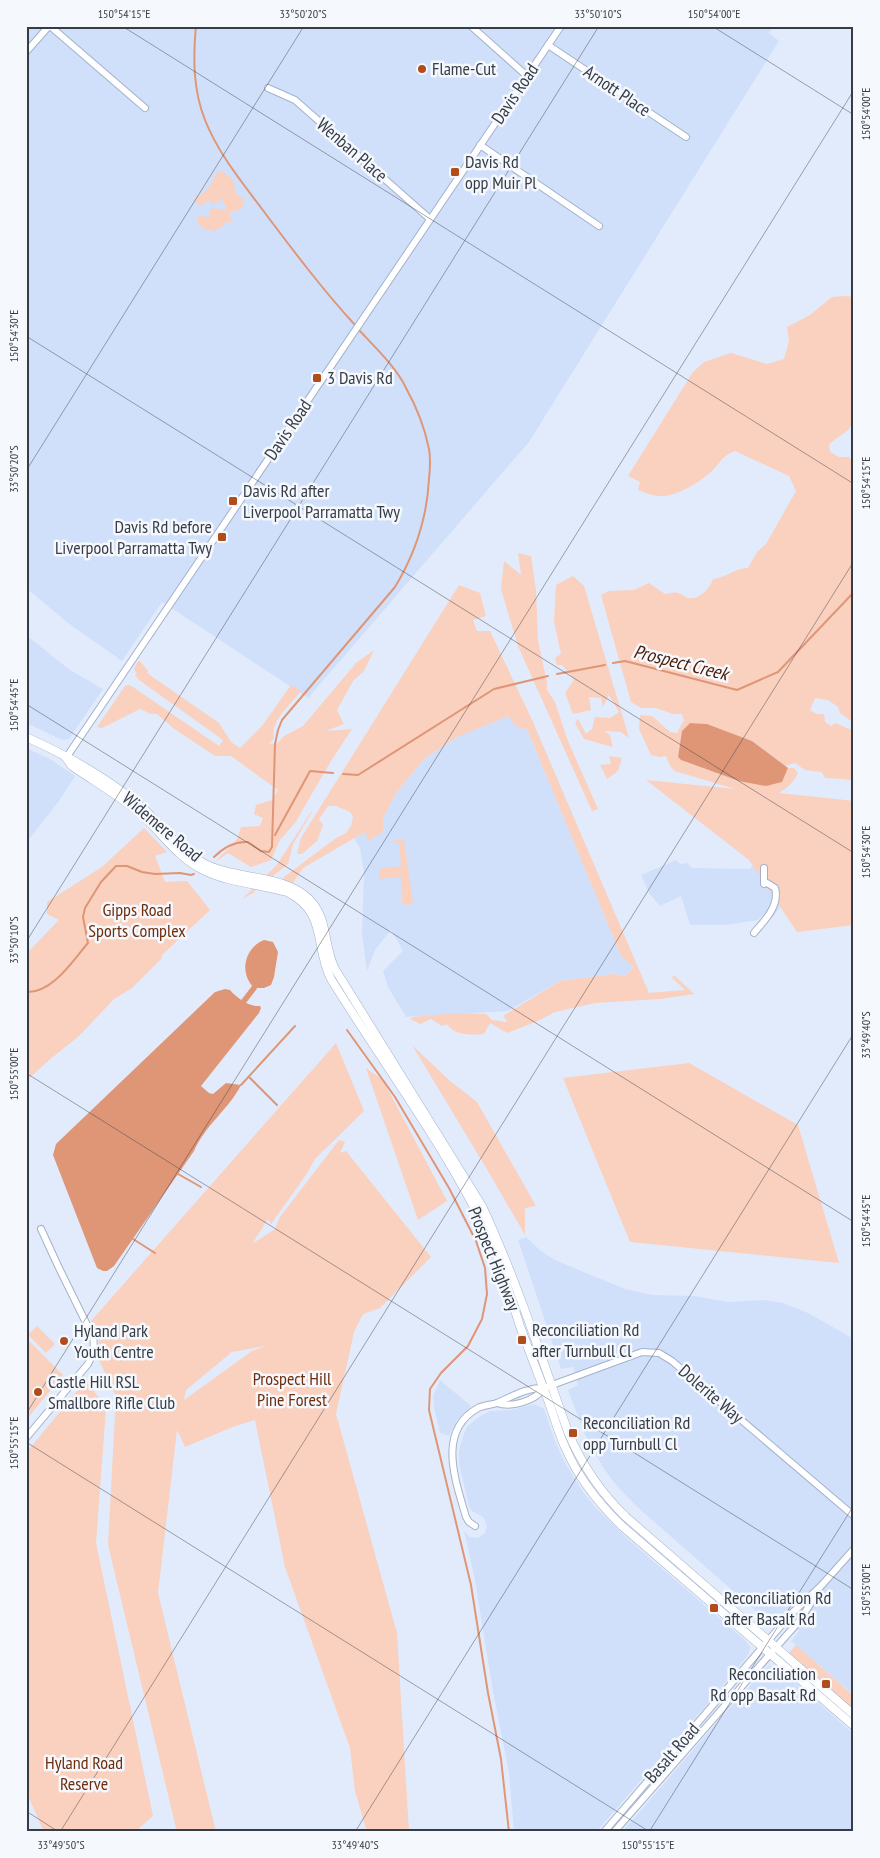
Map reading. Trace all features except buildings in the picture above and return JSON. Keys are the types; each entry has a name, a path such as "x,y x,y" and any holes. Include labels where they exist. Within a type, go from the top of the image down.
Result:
{"main road":[{"name":"Widemere Road","path":"26,737 66,758 72,766 134,809 191,863 262,883"},
{"name":"Prospect Highway","path":"262,883 296,897 307,906 315,917 324,963 330,976 436,1142 474,1207 489,1238 548,1387 568,1454 577,1472 599,1501 622,1526 765,1644 770,1654 854,1726"},
{"name":"Prospect Highway","path":"765,1644 776,1647 854,1715"}],"street":[{"path":"26,52 50,26 145,108"},
{"path":"471,26 527,76"},
{"name":"Davis Road","path":"66,758 561,26"},
{"name":"Arnott Place","path":"548,45 686,136"},
{"name":"Wenban Place","path":"268,88 296,100 430,218"},
{"path":"480,145 599,226"},
{"path":"754,933 774,907 777,894 775,888 767,883 764,884 764,868"},
{"path":"26,1438 88,1364 93,1356 94,1347 93,1337 41,1229"},
{"name":"Dolerite Way","path":"475,1526 466,1517 453,1471 452,1460 453,1444 457,1431 472,1412 483,1406 497,1403 503,1405 538,1397 548,1387 642,1352 659,1353 672,1361 854,1516"},
{"name":"Basalt Road","path":"604,1832 791,1614 821,1586 854,1549"},
{"name":"Basalt Road","path":"614,1832 800,1620 821,1586"},
{"path":"686,1737 692,1743"}],"shaded area":[{"path":"26,26 773,26 769,33 779,41 529,442 308,698 162,602 122,661 68,623 26,588"},
{"path":"26,635 70,670 103,689 69,739 62,740 26,723"},
{"path":"508,715 518,728 527,729 621,956 634,967 625,976 613,974 560,981 508,1011 406,1017 388,987 383,971 403,951 391,930 375,950 367,971 362,934 364,872 360,848 354,838 365,832 369,840 396,793 424,759 455,738"},
{"path":"690,723 707,724 752,741 788,768 782,782 766,786 739,781 681,760 678,757 682,731"},
{"path":"26,748 50,759 75,776 59,801 26,843"},
{"path":"676,860 680,864 687,863 692,868 751,869 751,866 768,866 781,901 779,909 772,918 765,913 758,920 727,925 690,925 681,896 660,906 649,893 641,875"},
{"path":"264,940 273,942 278,952 274,977 271,985 264,988 254,988 246,975 246,961 252,949"},
{"path":"225,989 230,990 243,1001 260,1006 261,1008 201,1086 213,1094 226,1083 241,1085 199,1141 114,1266 107,1271 103,1271 97,1268 53,1155 56,1144 215,992"},
{"path":"526,1237 541,1251 555,1260 625,1289 653,1295 695,1296 728,1302 764,1300 783,1303 808,1313 854,1339 854,1695 791,1641 799,1631 781,1616 772,1625 636,1506 604,1469 586,1437 568,1390 578,1385 573,1367 561,1369 518,1240"},
{"path":"440,1380 471,1406 457,1420 449,1436 440,1433 434,1408 433,1396"},
{"path":"534,1404 544,1409 564,1461 583,1492 597,1509 630,1541 745,1640 750,1647 746,1658 596,1832 514,1832 509,1773 493,1692 475,1580 464,1531 470,1537 478,1538 485,1533 487,1526 483,1517 472,1511 469,1506 459,1464 459,1450 467,1427 490,1411 511,1410"},
{"path":"768,1666 778,1668 854,1734 854,1832 622,1832 719,1720"}],"green space":[{"path":"218,171 222,171 233,180 236,193 245,201 242,203 244,207 228,212 232,217 230,223 225,222 223,227 219,227 215,232 204,230 203,227 197,224 198,218 203,215 208,218 210,216 209,211 212,209 221,210 227,208 224,198 221,199 220,204 218,201 214,204 211,203 209,200 201,206 195,202 195,199 208,189"},
{"path":"832,297 854,297 854,422 848,430 829,444 830,452 839,457 849,457 854,464 854,723 840,713 838,707 828,700 815,698 810,710 817,714 824,714 825,722 831,726 835,723 854,731 854,781 825,778 822,772 805,770 795,763 785,766 752,741 707,724 690,723 682,731 678,757 681,760 739,781 782,782 788,768 794,768 798,773 796,777 790,785 779,793 854,801 854,925 797,932 749,860 646,780 735,789 675,771 670,766 666,756 651,755 639,729 640,715 652,716 670,732 677,733 684,720 682,714 673,714 656,708 641,708 631,702 601,595 609,591 634,590 649,583 665,594 673,592 687,598 692,598 704,593 713,579 748,568 757,552 766,544 796,491 789,476 735,451 724,457 712,471 700,480 672,495 657,496 638,490 640,482 628,476 693,372 704,362 731,353 767,364 784,359 789,341 787,327 810,315"},
{"path":"518,553 531,556 536,590 538,640 547,690 555,702 568,741 598,809 592,811 518,646 501,589 504,561 521,575"},
{"path":"573,576 584,586 629,738 621,732 604,731 610,735 613,747 584,739 575,723 578,719 586,734 592,729 595,717 610,718 619,712 609,695 603,707 601,698 589,697 591,710 573,714 565,693 574,680 562,665 557,665 555,658 561,654 554,621 556,585"},
{"path":"459,585 480,593 486,616 473,620 477,631 490,631 533,722 649,993 685,990 671,977 675,976 694,994 660,999 595,1003 555,1012 536,1022 507,1033 490,1023 484,1034 469,1034 459,1033 447,1024 442,1026 431,1019 420,1024 410,1019 413,1017 457,1013 486,1014 492,1020 506,1022 503,1016 560,981 613,974 625,976 634,967 621,956 527,729 518,728 508,716 455,738 424,759 396,793 383,818 383,832 368,841 365,832 303,868 292,884 282,880 336,838 346,833 351,826 353,816 350,812 336,806 328,806 319,819 323,825 317,841 302,854 297,854 301,838"},
{"path":"374,650 364,671 353,681 337,710 344,724 326,731 352,729 295,823 280,840 271,860 251,867 228,853 215,862 237,839 241,827 260,826 263,818 254,814 256,805 272,800 278,790 231,756 215,756 173,728 157,714 151,714 140,709 102,728 97,727 125,686 130,685 219,746 223,740 139,680 135,675 137,674 134,669 138,661 148,671 147,673 219,723 231,742 240,748 262,726 291,685 301,691 282,713 275,725 274,738 269,744 278,743 284,736 303,726 356,663"},
{"path":"609,756 622,758 618,771 607,779 600,765 611,764"},
{"path":"311,812 293,844 288,864 268,878 255,892 242,899 276,866"},
{"name":"Gipps Road Sports Complex","path":"144,828 167,852 155,856 165,882 187,881 210,910 162,955 162,958 132,988 114,999 79,1036 26,1081 26,954 59,920 47,914 47,902 102,867"},
{"path":"393,839 404,840 413,902 410,905 402,904 401,877 379,879 379,869 401,866 399,843 393,841"},
{"name":"Prospect Hill Pine Forest","path":"336,1043 364,1111 315,1159 306,1175 271,1224 268,1219 252,1244 275,1229 280,1217 339,1140 345,1142 340,1153 346,1151 431,1257 380,1308 363,1314 354,1332 336,1414 397,1633 409,1832 367,1832 355,1791 350,1748 285,1567 255,1420 235,1426 185,1447 177,1430 158,1593 216,1832 177,1832 108,1545 116,1396 98,1358 99,1337 91,1321","holes":["266,1346 252,1351 184,1400 186,1390 232,1352"]},
{"path":"412,1045 450,1081 477,1102 536,1206 525,1208 525,1235 488,1171"},
{"path":"689,1063 798,1125 839,1263 630,1242 563,1078"},
{"path":"366,1068 383,1080 447,1201 418,1220"},
{"path":"37,1326 55,1344 46,1353 28,1335"},
{"name":"Castle Hill RSL Smallbore Rifle Club","path":"26,1338 63,1375 26,1420"},
{"name":"Hyland Road Reserve","path":"86,1380 106,1408 96,1543 153,1816 135,1832 44,1832 26,1791 26,1453"},
{"path":"796,1645 854,1696 854,1710 789,1653"}],"waterway":[{"path":"196,26 194,50 196,86 201,109 216,144 238,177 296,254 355,325"},
{"path":"214,857 230,846 243,842 248,842 261,851 269,852 272,847 275,744 282,720 395,587 414,549 423,522 428,493 430,460 423,426 402,380 358,329"},
{"name":"Prospect Creek","path":"613,663 625,661 737,690 778,672 854,592"},
{"name":"Prospect Creek","path":"557,674 605,665"},
{"name":"Prospect Creek","path":"343,774 358,775 494,689 548,676"},
{"name":"Prospect Creek","path":"275,835 310,771 333,773"},
{"name":"Prospect Creek","path":"26,992 45,988 53,982 69,967 88,943 83,917 85,908 101,882 116,866 127,866 142,872 155,874 194,874"},
{"path":"244,1001 254,988"},
{"path":"241,1085 295,1026"},
{"path":"347,1030 395,1097 449,1188 476,1241 485,1268 487,1294 482,1319 468,1346 441,1373 430,1389 429,1410 471,1585 488,1693 501,1759 509,1832"},
{"path":"249,1077 277,1105"},
{"path":"178,1174 201,1187"},
{"path":"133,1239 155,1253"}],"place":[{"name":"Flame-Cut","path":"422,69"},
{"name":"Davis Rd opp Muir Pl","path":"455,172"},
{"name":"3 Davis Rd","path":"317,378"},
{"name":"Davis Rd after Liverpool Parramatta Twy","path":"233,501"},
{"name":"Davis Rd before Liverpool Parramatta Twy","path":"222,537"},
{"name":"Reconciliation Rd after Turnbull Cl","path":"522,1340"},
{"name":"Hyland Park Youth Centre","path":"64,1341"},
{"name":"Castle Hill RSL Smallbore Rifle Club","path":"38,1392"},
{"name":"Reconciliation Rd opp Turnbull Cl","path":"573,1433"},
{"name":"Reconciliation Rd after Basalt Rd","path":"714,1608"},
{"name":"Reconciliation Rd opp Basalt Rd","path":"826,1684"}]}
